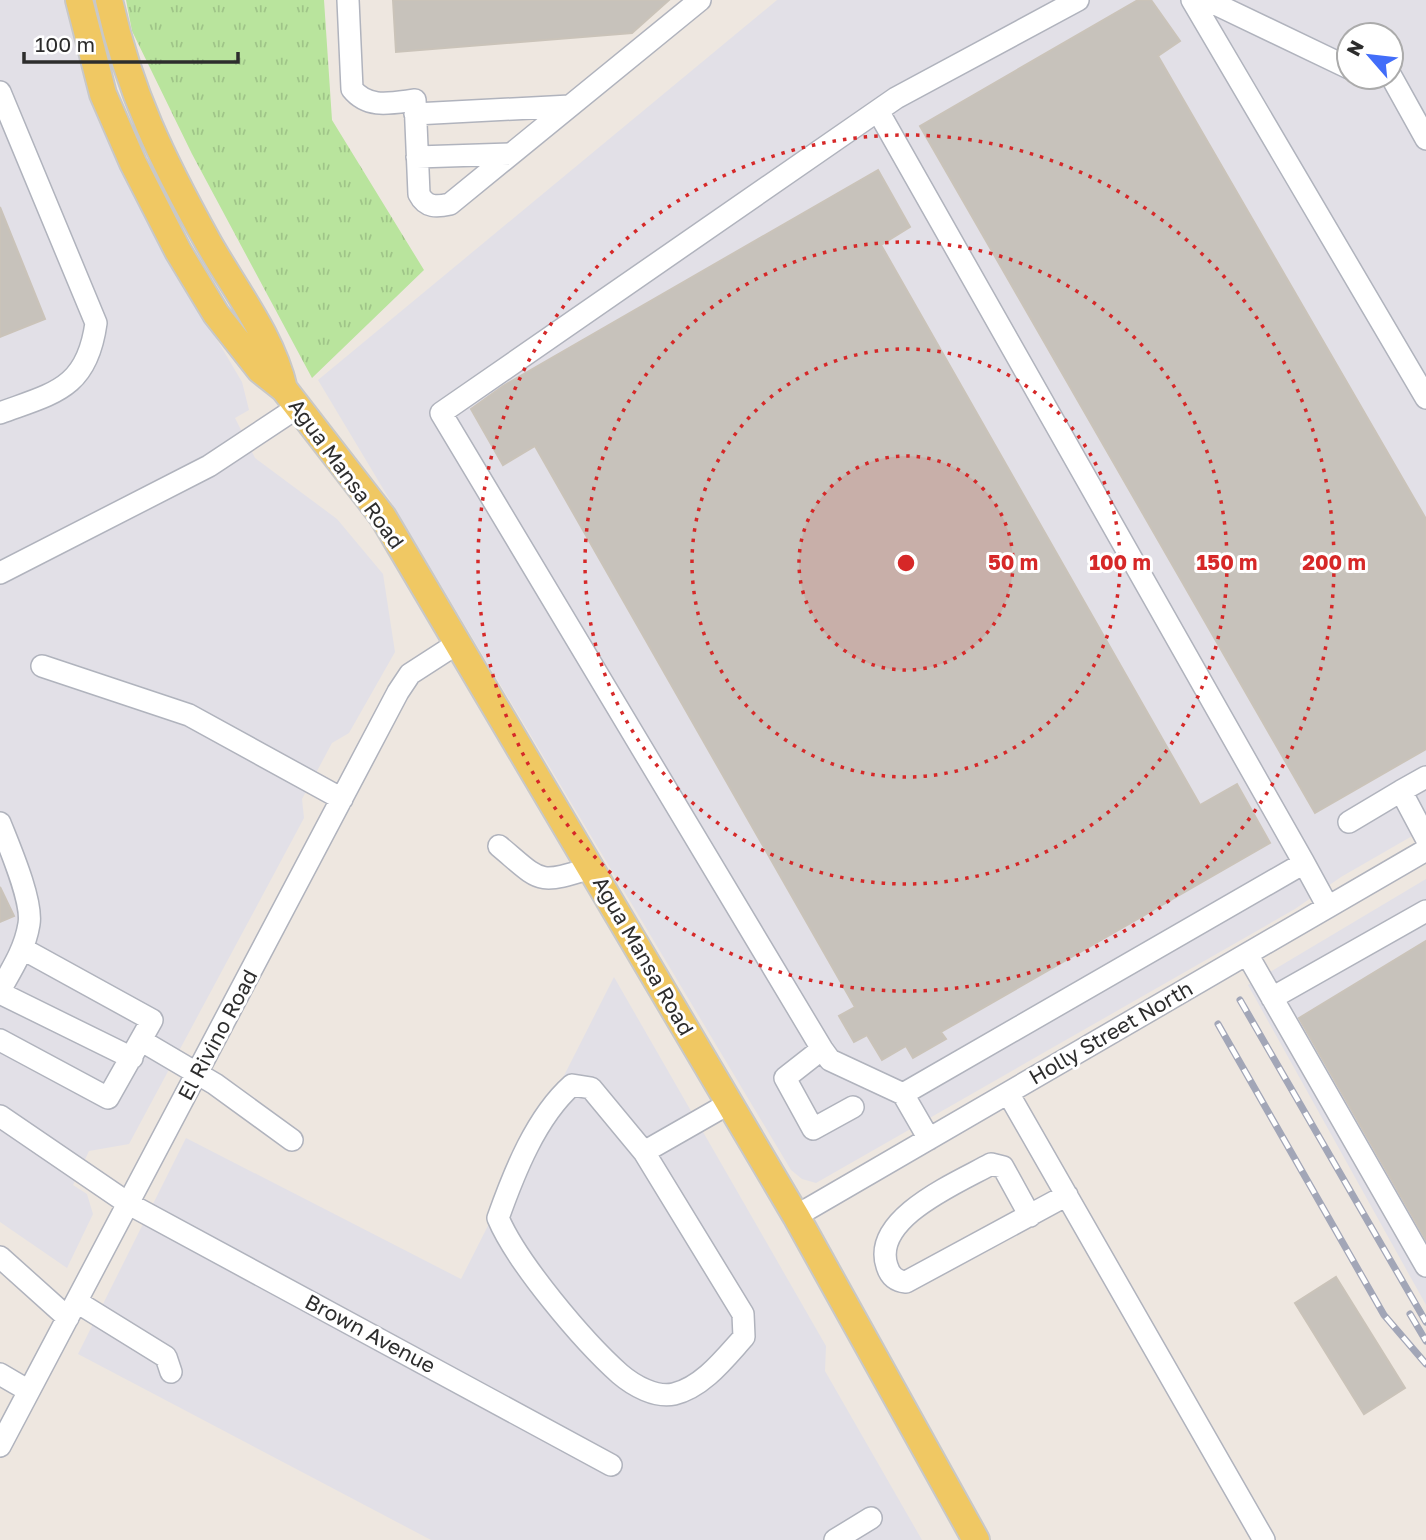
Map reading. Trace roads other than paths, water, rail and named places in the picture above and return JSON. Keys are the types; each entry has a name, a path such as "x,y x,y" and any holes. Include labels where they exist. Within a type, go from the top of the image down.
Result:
{"main road":[{"name":"Agua Mansa Road","path":"79,0 103,94 133,163 178,251 216,314 260,370 291,398 383,517 796,1216 976,1540"},
{"name":"Agua Mansa Road","path":"109,0 143,115 209,244 278,359 291,398"}],"street":[{"path":"348,0 352,89 360,99 371,104 415,100 419,194 423,201 437,207 450,204 700,0"},
{"path":"929,1139 903,1094 830,1060 822,1049 441,413 878,111 1078,0"},
{"path":"1192,0 1426,398"},
{"path":"1207,0 1335,61"},
{"path":"1399,91 1426,139"},
{"path":"0,92 96,323 87,361 63,390 0,413"},
{"path":"415,114 570,106"},
{"path":"878,111 1328,907"},
{"path":"417,157 511,154"},
{"path":"0,573 209,466 291,398"},
{"name":"El Rivino Road","path":"0,1447 410,674 458,643"},
{"path":"42,666 188,715 342,799"},
{"path":"1349,822 1426,777"},
{"path":"1401,791 1426,838"},
{"path":"0,823 18,869 30,921 23,949 0,991 197,1075 247,1106 292,1140"},
{"path":"499,846 538,878 553,879 591,868"},
{"name":"Holly Street North","path":"796,1216 1426,850"},
{"path":"903,1094 1304,863"},
{"path":"1272,998 1426,911"},
{"path":"0,1040 108,1098 152,1020 23,949"},
{"path":"1247,954 1426,1266"},
{"path":"822,1049 785,1078 813,1129 853,1107"},
{"path":"572,1085 591,1088 644,1152 743,1314 744,1337 700,1382 673,1394 647,1391 621,1375 564,1312 509,1244 498,1218 527,1150 559,1097 572,1085"},
{"path":"1008,1093 1264,1540"},
{"path":"644,1152 728,1104"},
{"name":"Brown Avenue","path":"0,1116 129,1204 611,1465"},
{"path":"1030,1216 1003,1167 992,1164 907,1213 895,1225 886,1252 888,1269 894,1278 906,1282 1030,1216 1067,1195"},
{"path":"0,1257 73,1310 166,1357 172,1373"},
{"path":"0,1374 29,1391"},
{"path":"835,1540 871,1518"}],"railway":[{"path":"1240,1000 1426,1322"},
{"path":"1218,1024 1384,1315 1426,1364"},
{"path":"1410,1314 1426,1341"}]}
